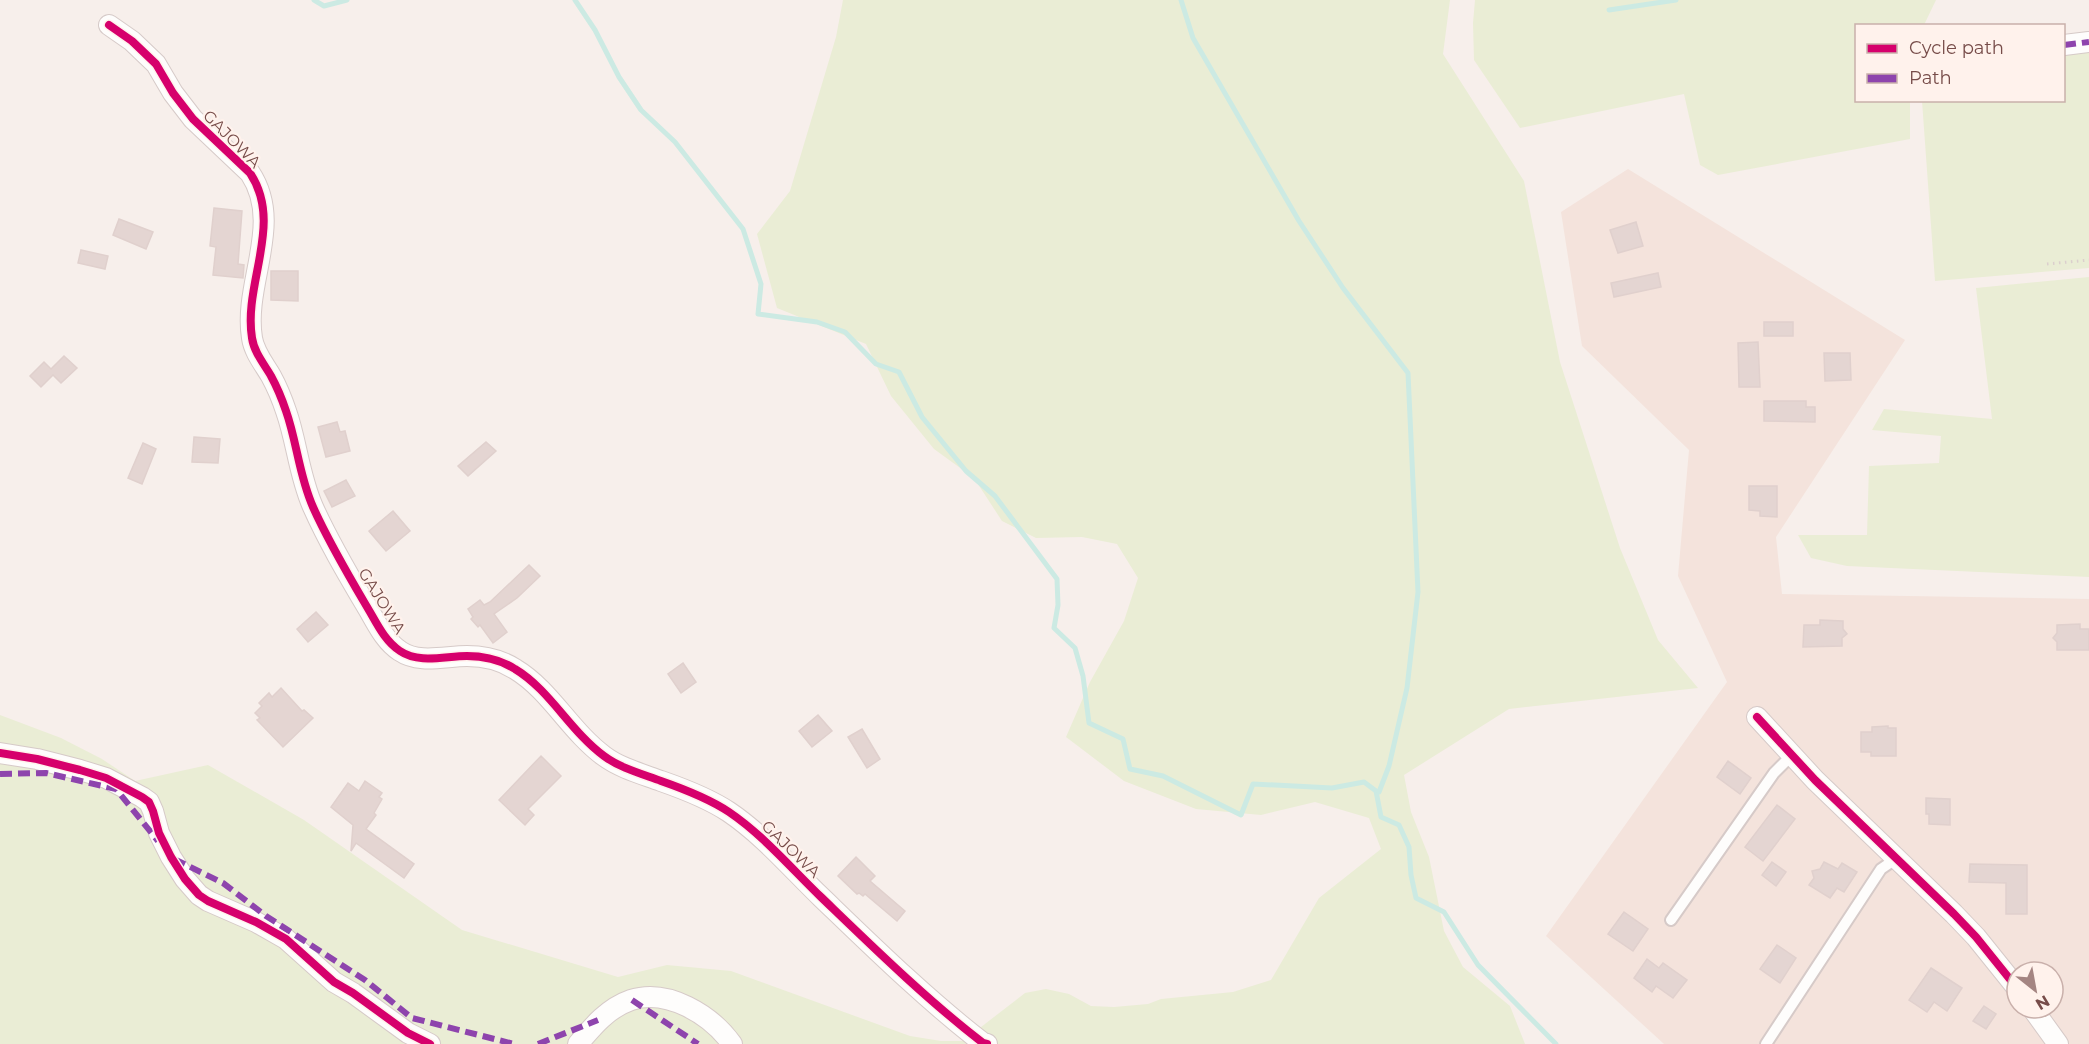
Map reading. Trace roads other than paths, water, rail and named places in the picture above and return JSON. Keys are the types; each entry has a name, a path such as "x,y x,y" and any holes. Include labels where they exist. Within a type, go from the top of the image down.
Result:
{"street":[{"name":"GAJOWA","path":"109,25 132,41 156,64 173,93 193,119 250,173 257,184 264,212 262,248 250,310 252,342 279,392 313,506 387,640 402,653 415,657 430,659 482,657 497,660 512,667 537,687 579,735 608,759 684,789 728,812 767,844 942,1009 987,1044"},
{"path":"2065,45 2089,42"},
{"path":"1757,717 1815,780 1976,937 2005,973"},
{"path":"0,753 37,759 106,778 142,797 149,802 159,833 171,857 199,895 286,939 334,982 353,993 391,1022 430,1044"},
{"path":"578,1044 598,1020 616,1007 632,1000 650,997 690,1007 708,1017 723,1031 732,1044"},
{"path":"2041,1020 2058,1044"}],"lane":[{"path":"1671,920 1774,773 1792,755"},
{"path":"1766,1044 1881,868 1897,858"}],"waterway":[{"path":"314,0 324,6 347,0"},
{"path":"575,0 595,30 619,77 641,110 675,142 743,229 761,284 758,314 817,322 845,332 876,364 899,372 922,417 966,471 995,496 1057,579 1058,605 1054,628 1075,648 1083,676 1089,723 1123,739 1130,769 1163,776 1241,815 1253,784 1332,788 1364,782 1376,791 1381,817 1399,825 1409,847 1411,875 1416,898 1444,912 1478,965 1556,1044"},
{"path":"1181,0 1193,38 1299,221 1343,288 1408,373 1418,592 1407,688 1389,766 1379,792"},
{"path":"1609,10 1676,0"}]}
